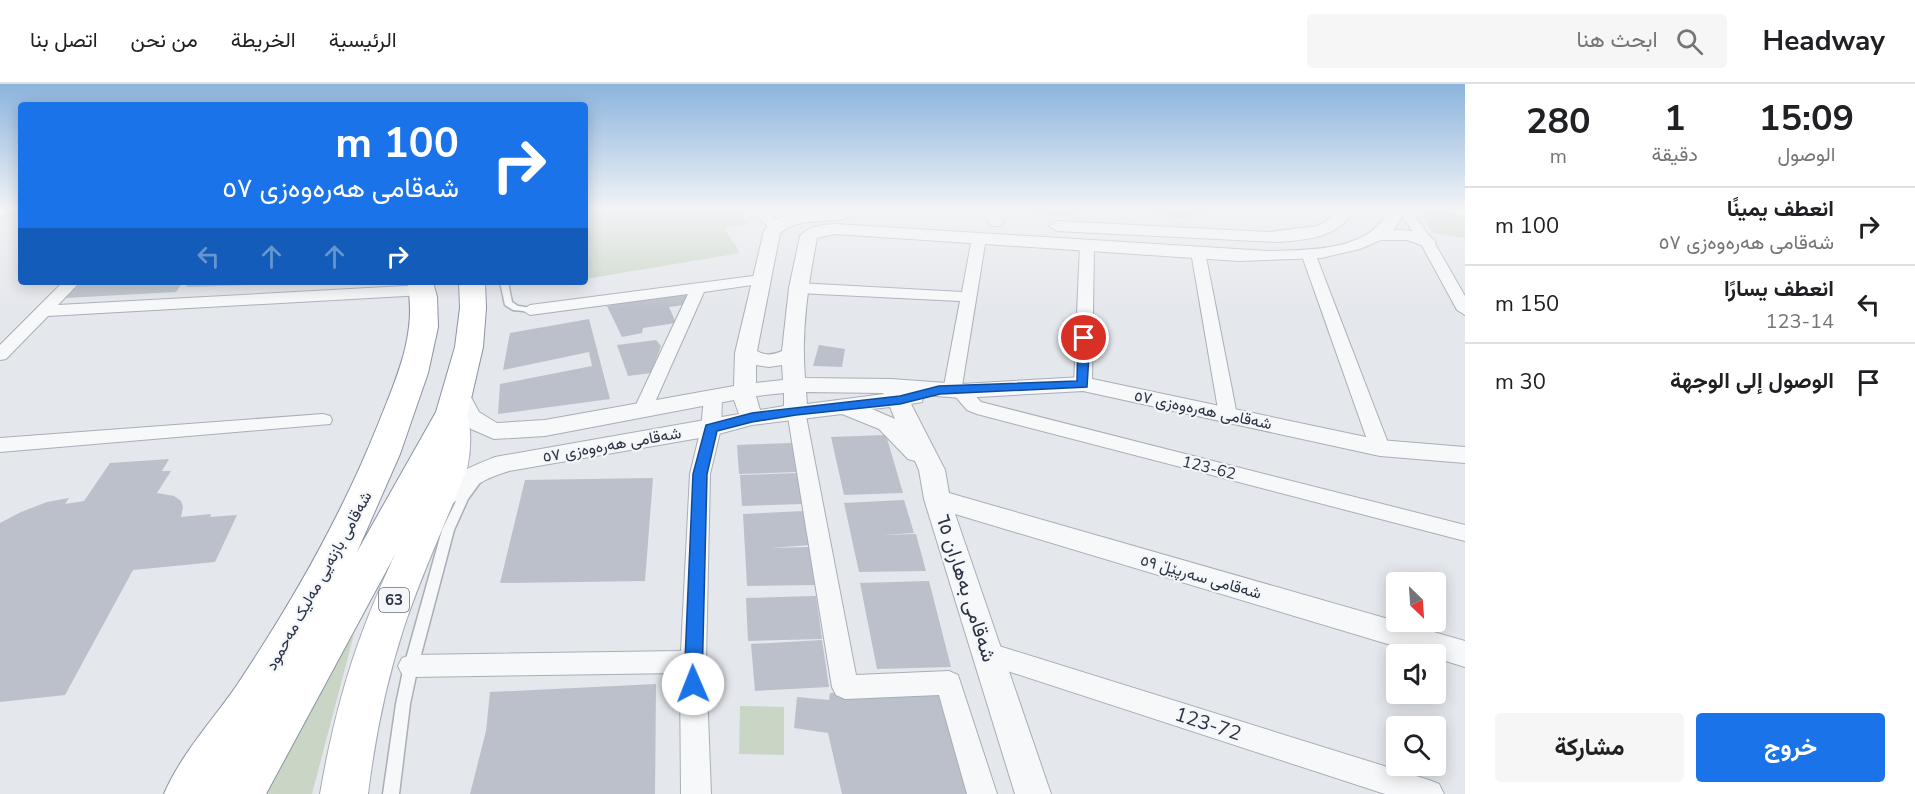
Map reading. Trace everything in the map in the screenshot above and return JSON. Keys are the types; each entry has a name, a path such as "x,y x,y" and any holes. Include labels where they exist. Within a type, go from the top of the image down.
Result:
{"highway":[{"path":"238,794 263,755 414,486 455,402 469,347 473,308 472,285"},
{"name":"شەقامی بازنەیی مەلیک مەحمود","path":"189,794 290,638 370,490 389,442 419,351 423,329 422,286"}],"main road":[{"name":"63","path":"344,794 349,761 379,641 393,602 451,469 454,455 455,402"}],"street":[{"path":"752,418 747,408 744,391 746,353 767,243"},
{"path":"807,243 798,288 792,354 793,385 845,687 949,683 982,794"},
{"path":"951,390 980,243"},
{"path":"1083,243 1244,255 1308,253 1345,248 1357,243"},
{"path":"1235,243 1244,255"},
{"path":"1428,243 1465,310"},
{"path":"1083,384 1087,244"},
{"path":"1198,252 1228,415"},
{"path":"1308,253 1380,448"},
{"path":"1446,273 1465,276"},
{"path":"530,310 761,280"},
{"path":"4,347 69,285"},
{"path":"267,298 275,285"},
{"path":"43,311 422,286"},
{"path":"642,411 699,287"},
{"path":"798,288 969,297"},
{"path":"746,353 753,358 774,361 792,354"},
{"name":"شەقامی هەرەوەزی ٥٧","path":"455,402 479,424 494,431 545,428 744,391 793,385 896,393 1083,384 1380,448 1465,455"},
{"name":"123-62","path":"951,390 984,411 1465,533"},
{"name":"شەقامی هەرەوەزی ٥٧","path":"437,502 462,482 484,470 504,463 711,428 752,418 845,407 896,393"},
{"name":"شەقامی بەهاران ٦٥","path":"896,393 932,470 937,499 1033,794"},
{"path":"696,794 693,663 700,474 711,428 713,398"},
{"path":"845,407 873,416 887,424 932,470"},
{"path":"0,445 323,420"},
{"name":"شەقامی سەرپێڵ ٥٩","path":"937,499 1465,654"},
{"name":"123-72","path":"986,653 1429,794"},
{"path":"411,666 693,663"}],"lane":[{"path":"505,285 508,303 516,308 530,310"},
{"path":"391,794 403,704 411,666 448,530 463,498 484,470"}],"green space":[{"path":"588,243 734,243 740,253 588,278"},
{"path":"354,634 312,794 253,794"},
{"path":"740,706 784,707 784,755 739,754"}],"building":[{"path":"77,285 181,285 176,292 65,298"},
{"path":"188,285 253,285 186,287"},
{"path":"692,290 684,305 669,307 676,323 643,328 642,333 622,337 607,306"},
{"path":"589,319 610,399 498,414 500,384 592,366 589,352 503,370 510,333"},
{"path":"656,340 661,346 651,373 628,376 617,345"},
{"path":"819,345 845,349 842,367 813,366"},
{"path":"886,435 903,493 844,495 831,437"},
{"path":"792,443 797,472 739,474 737,445"},
{"path":"169,459 162,471 171,471 157,493 174,496 181,501 183,507 181,517 211,514 210,517 237,515 215,562 133,570 65,695 0,702 0,523 47,502 69,498 65,504 84,501 110,463"},
{"path":"798,473 803,504 742,506 740,475"},
{"path":"653,478 645,581 500,583 525,480"},
{"path":"904,500 914,533 881,535 916,534 926,571 859,572 844,503"},
{"path":"804,511 810,545 770,548 811,547 816,585 747,586 743,514"},
{"path":"929,581 951,667 877,669 860,583"},
{"path":"816,596 822,639 748,641 746,598"},
{"path":"822,640 829,687 755,691 751,644"},
{"path":"656,684 655,794 470,794 486,731 490,692"},
{"path":"944,689 971,794 842,794 828,733 794,728 797,697 829,700 830,693"}],"route":[{"path":"693,684 700,474 711,428 796,411 900,400 939,390 962,391 1083,384 1084,338"}]}
